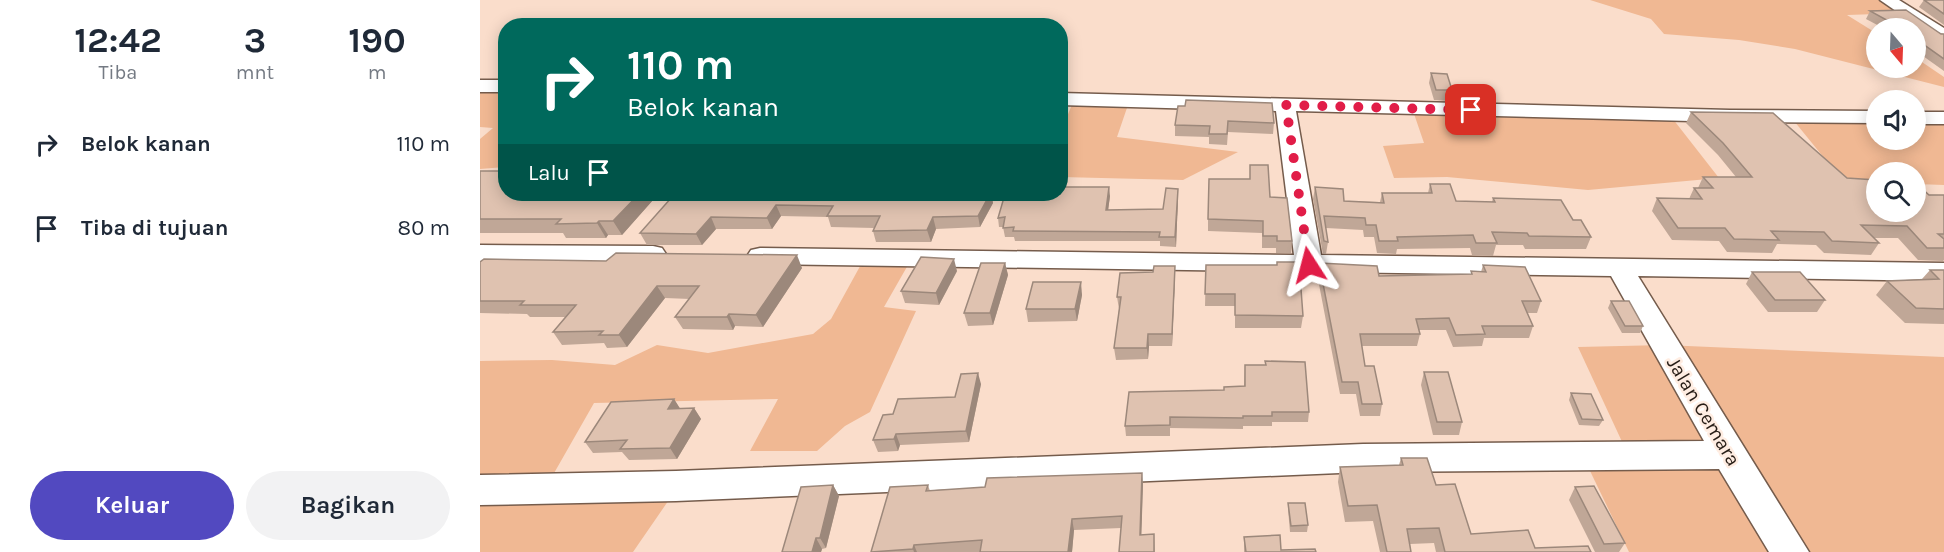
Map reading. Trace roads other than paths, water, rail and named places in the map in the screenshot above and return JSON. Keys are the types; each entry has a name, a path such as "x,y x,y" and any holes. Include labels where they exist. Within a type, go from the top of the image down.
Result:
{"street":[{"path":"1888,0 1944,36"},
{"path":"1905,0 1915,0"},
{"path":"480,86 498,86"},
{"path":"1068,99 1730,116 1866,117"},
{"path":"1286,105 1309,265"},
{"path":"1926,118 1944,118"},
{"path":"623,253 644,230"},
{"path":"480,253 682,254"},
{"path":"741,256 1944,272"},
{"name":"Jalan Cemara","path":"1620,268 1729,455 1790,552"},
{"path":"480,490 676,486 1363,458 1729,455"}]}
